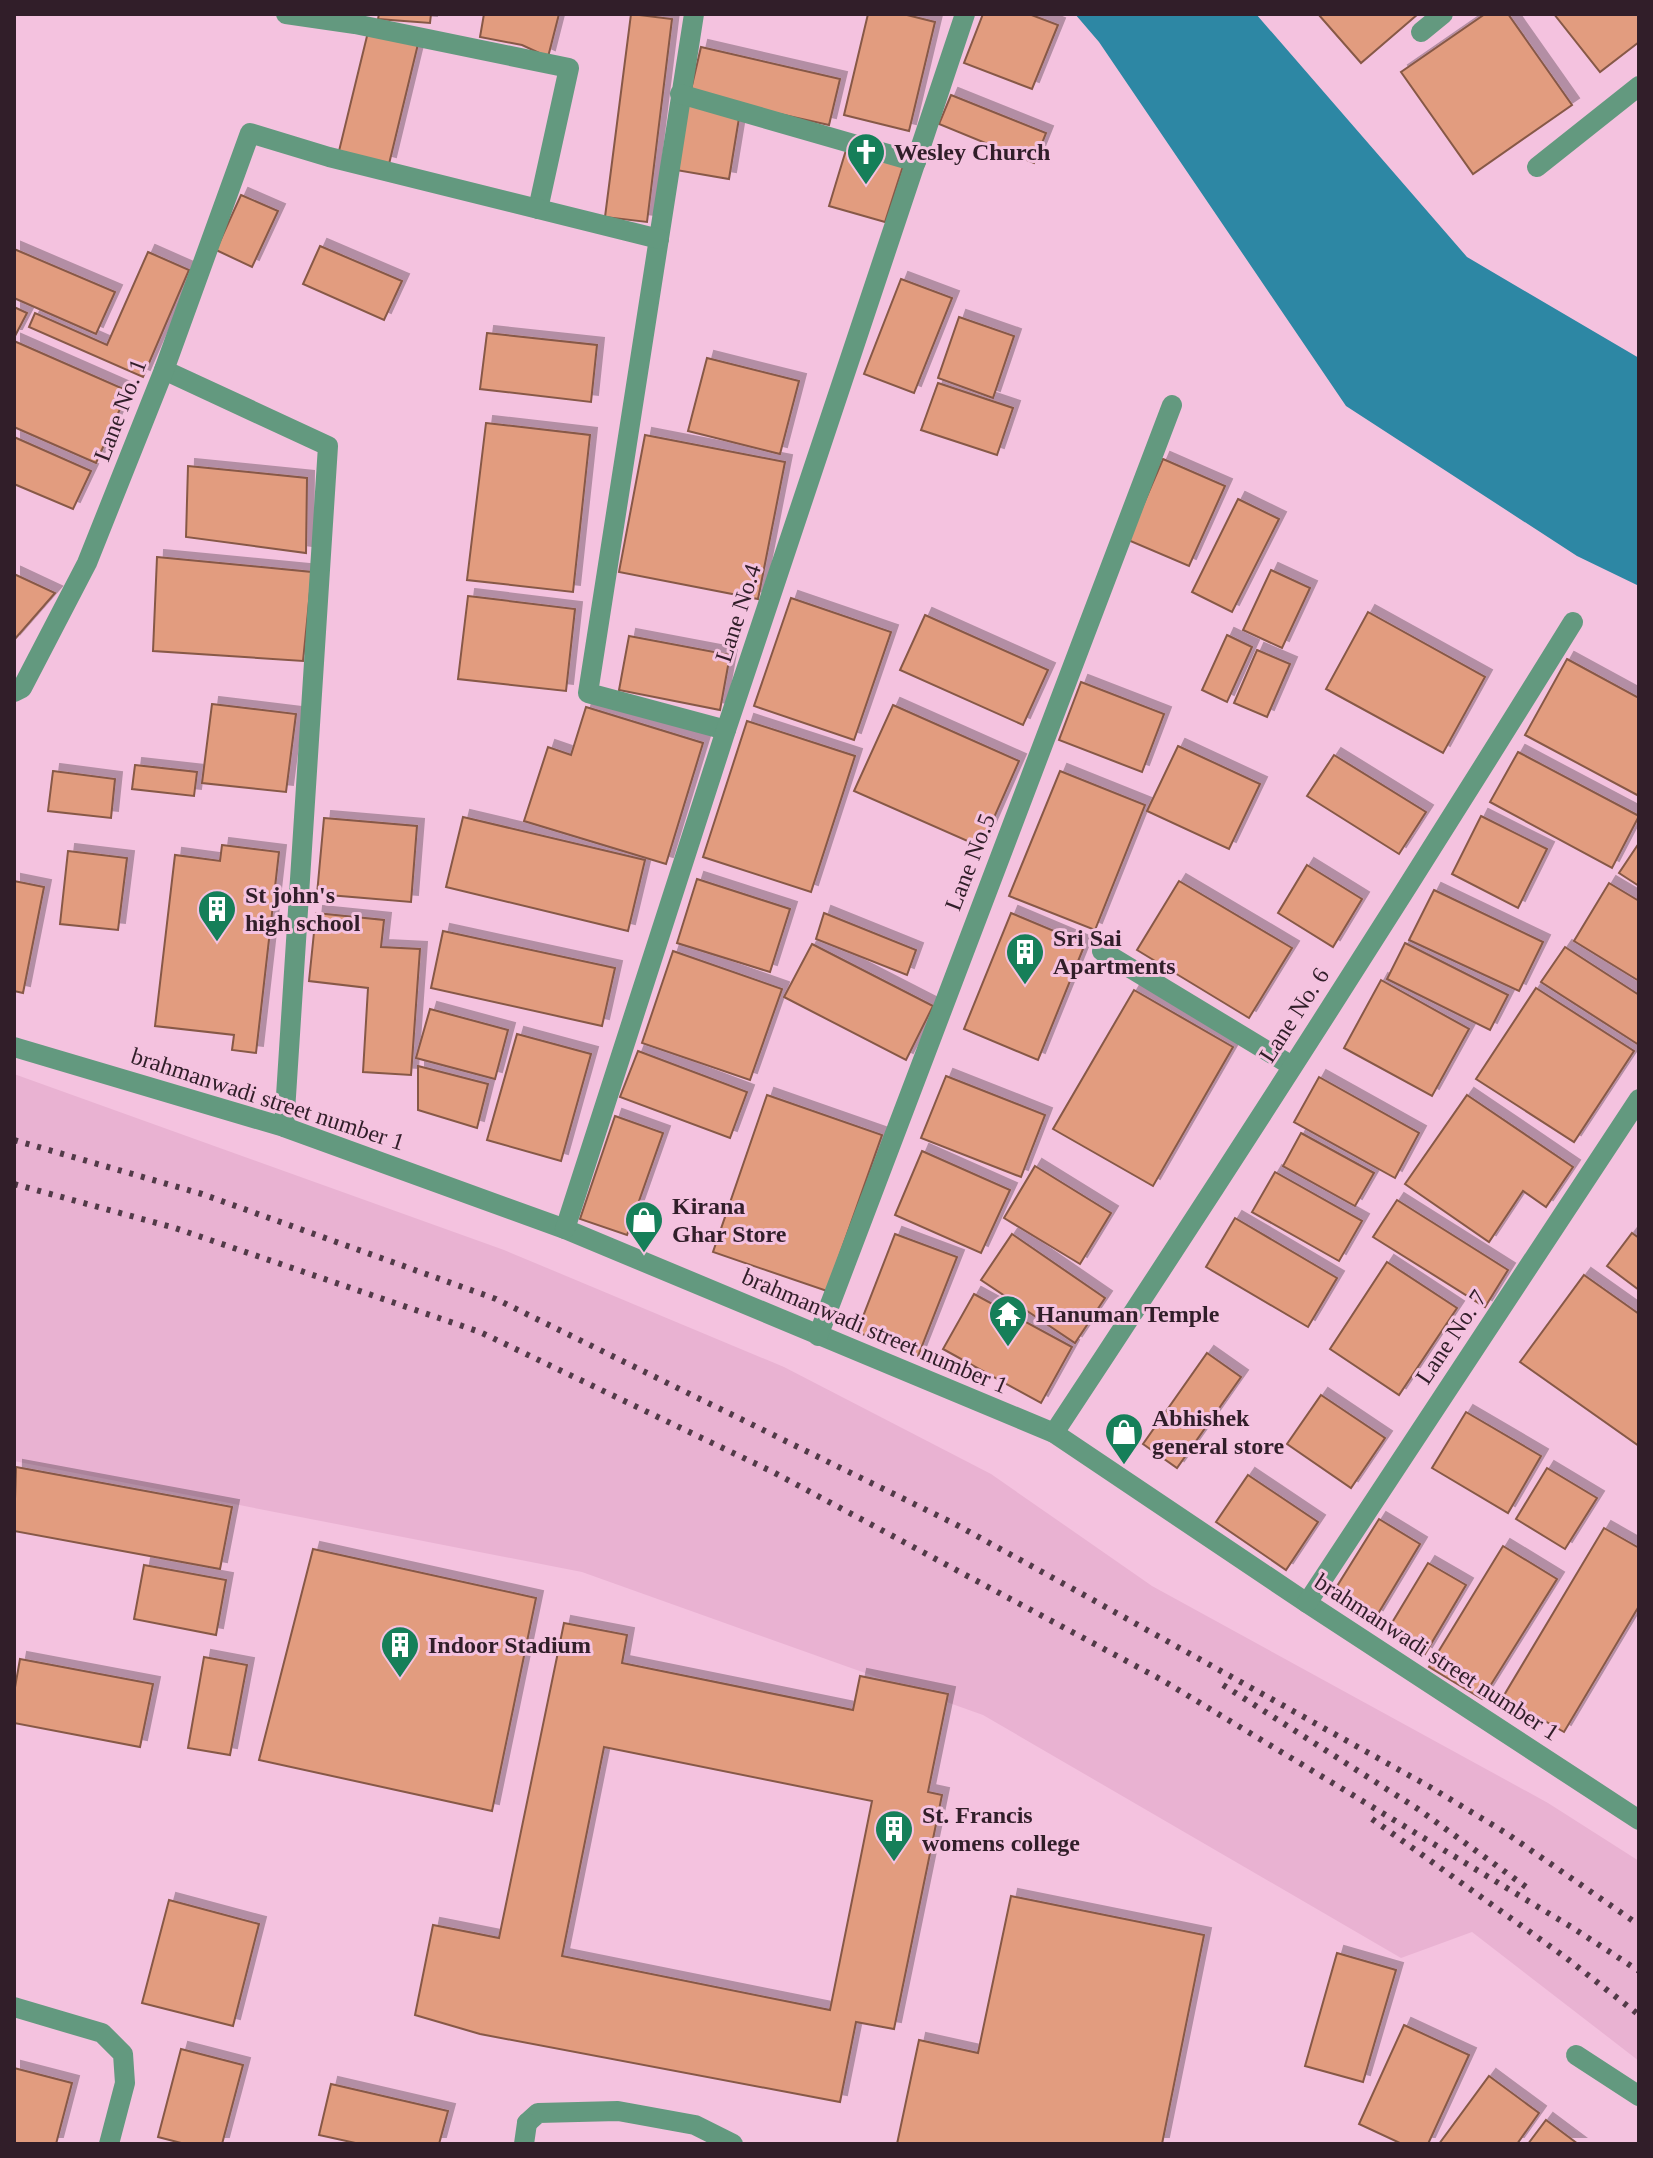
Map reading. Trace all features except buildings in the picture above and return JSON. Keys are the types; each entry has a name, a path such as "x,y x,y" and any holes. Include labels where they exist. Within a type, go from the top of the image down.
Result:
{"street":[{"path":"286,14 355,24 569,68 538,209 659,239"},
{"path":"694,14 588,693 726,730"},
{"name":"Lane No.4","path":"565,1229 726,730 965,14"},
{"path":"1421,32 1443,14"},
{"path":"1537,167 1639,86"},
{"path":"680,94 916,162"},
{"name":"Lane No. 1","path":"14,692 22,688 87,563 164,370 250,133 329,157 538,209"},
{"path":"164,370 328,446 284,1127"},
{"name":"Lane No.5","path":"818,1336 1172,405"},
{"name":"Lane No. 6","path":"1054,1433 1292,1066 1573,622"},
{"path":"1102,951 1292,1066"},
{"name":"brahmanwadi street number 1","path":"14,1047 284,1127 565,1229 1054,1433 1639,1820"},
{"name":"Lane No. 7","path":"1307,1603 1639,1099"},
{"path":"14,2007 102,2033 123,2054 125,2083 109,2144"},
{"path":"1576,2055 1639,2096"},
{"path":"524,2144 527,2123 538,2113 618,2111 695,2125 733,2144"}],"shaded area":[{"path":"14,1074 504,1250 784,1367 991,1474 1152,1586 1548,1803 1639,1861 1639,2061 1472,1932 1401,1958 983,1715 582,1572 14,1461"}],"water":[{"path":"1075,14 1256,14 1467,257 1639,358 1639,586 1577,556 1346,406 1099,42"}],"railway":[{"path":"14,1140 202,1194 496,1299 955,1524 1430,1787 1506,1833 1639,1925"},
{"path":"14,1184 175,1228 480,1332 773,1472 1162,1680 1639,1971"},
{"path":"1223,1685 1418,1809 1529,1889"},
{"path":"1372,1819 1565,1957 1639,2015"}],"place":[{"name":"Wesley Church","path":"866,186"},
{"name":"St john's high school","path":"217,943"},
{"name":"Sri Sai Apartments","path":"1025,986"},
{"name":"Kirana Ghar Store","path":"644,1254"},
{"name":"Hanuman Temple","path":"1008,1348"},
{"name":"Abhishek general store","path":"1124,1466"},
{"name":"Indoor Stadium","path":"400,1679"},
{"name":"St. Francis womens college","path":"894,1863"}]}
